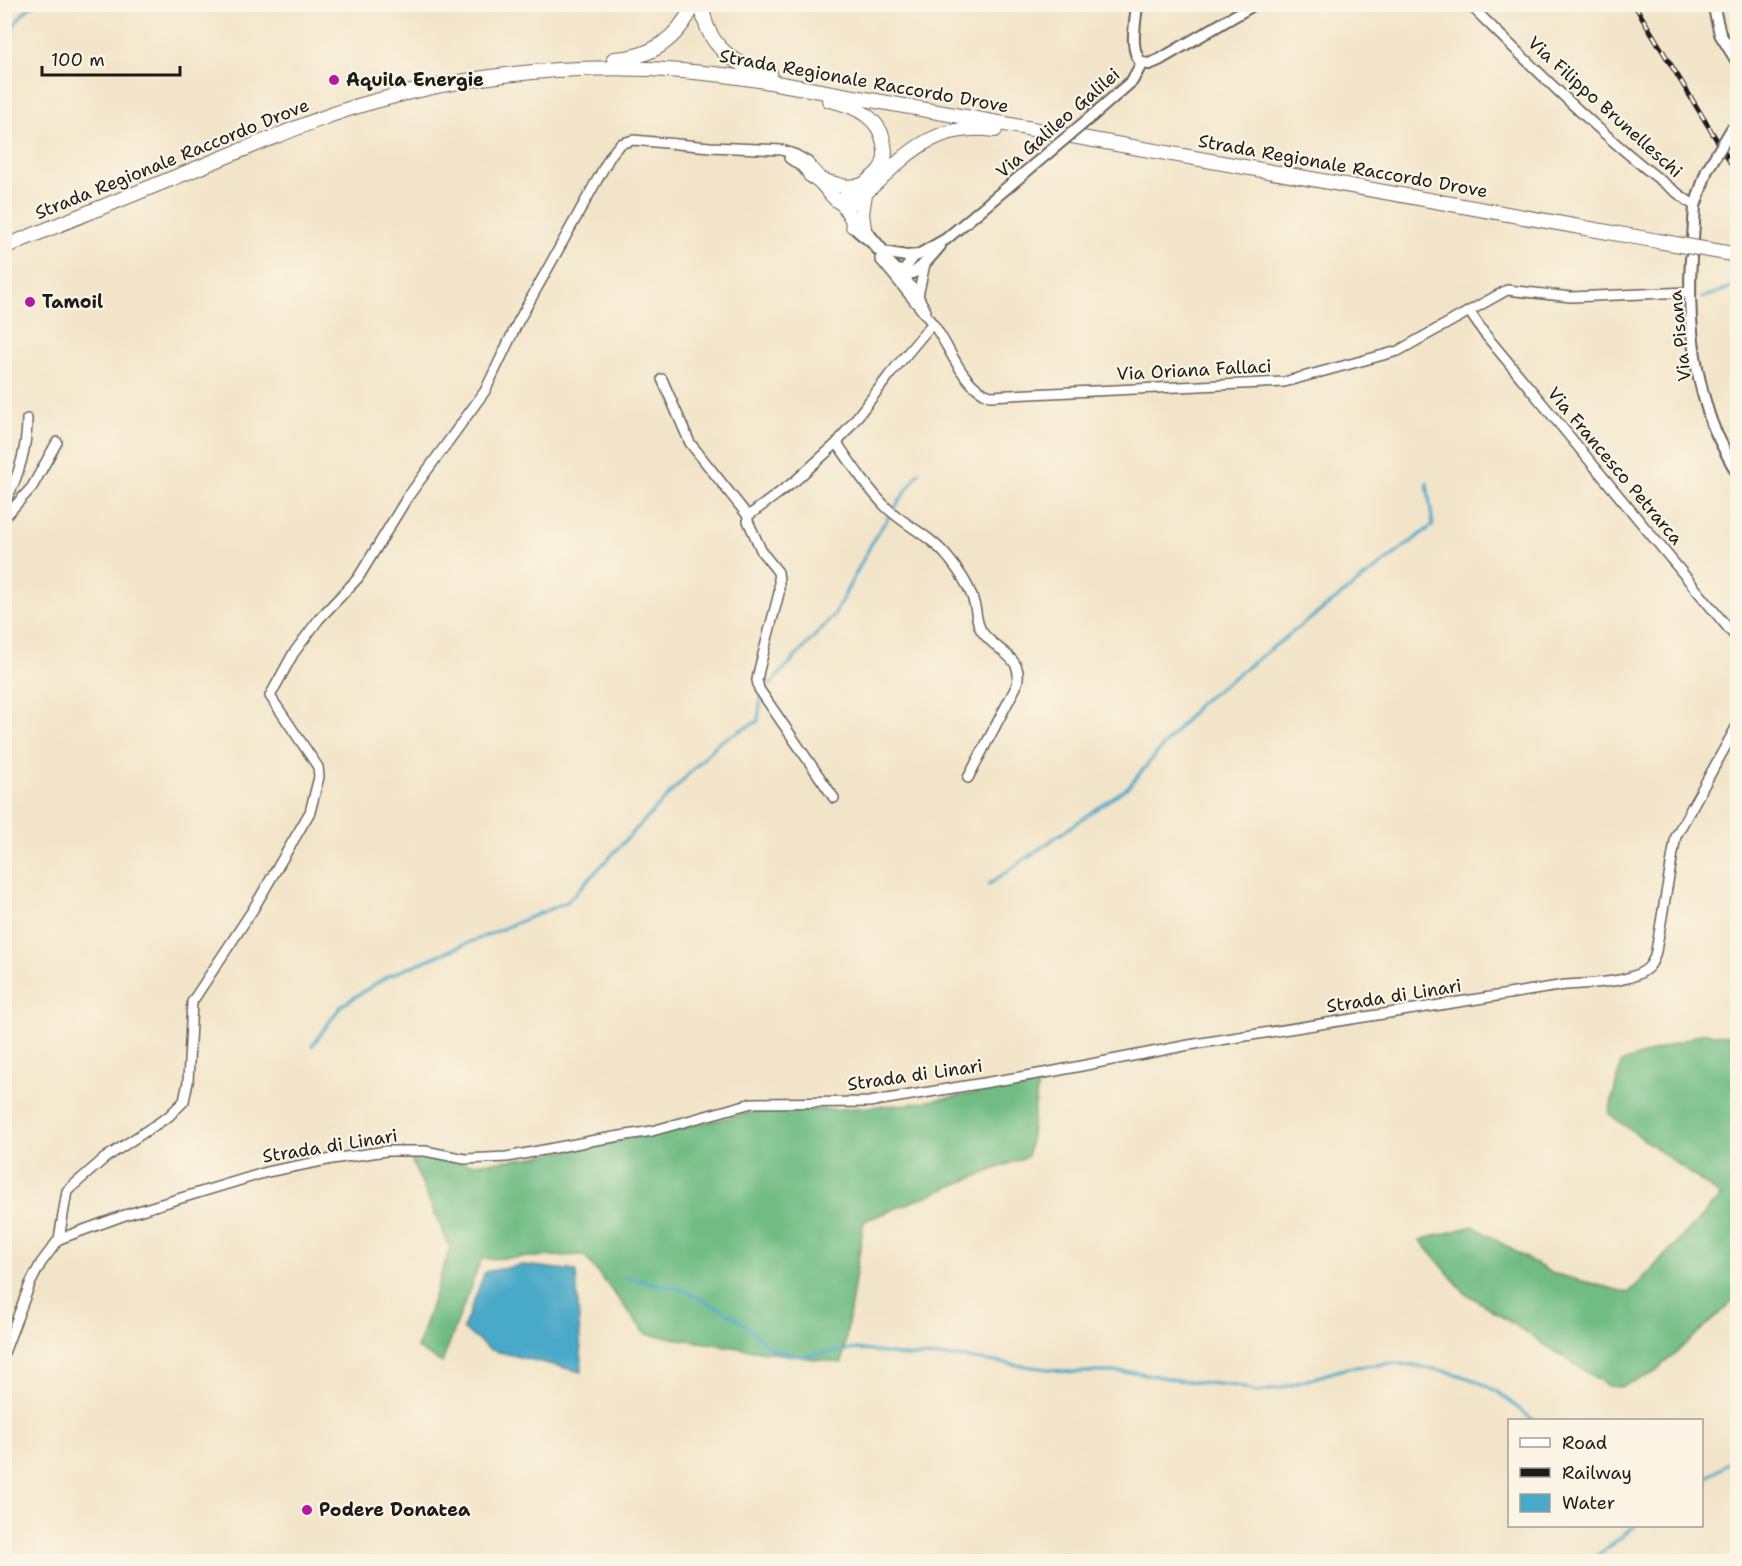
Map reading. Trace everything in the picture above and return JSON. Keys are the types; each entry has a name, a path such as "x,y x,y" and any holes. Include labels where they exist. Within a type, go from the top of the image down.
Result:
{"main road":[{"path":"520,72 548,62 632,58 651,51 676,33 687,19 694,4"},
{"path":"702,4 705,21 712,38 729,57 743,66 766,73 911,98 947,112"},
{"name":"Strada Regionale Raccordo Drove","path":"4,247 350,108 443,85 520,72 593,67 674,69 742,77 1737,255"},
{"path":"674,69 708,80 834,101 860,111 872,120 880,132 885,153 879,171 862,190 855,202 843,204"},
{"path":"824,180 862,190 921,145 935,137 961,128 999,130 1084,145 1118,143"},
{"path":"810,176 816,178 836,200 843,204 858,229"},
{"path":"858,229 862,214 862,190"}],"street":[{"path":"1137,4 1135,49 1137,58 1142,63"},
{"name":"Via Galileo Galilei","path":"946,239 1092,116 1134,78 1142,63 1149,64 1159,60 1255,4"},
{"name":"Via Filippo Brunelleschi","path":"1469,4 1572,104 1636,160 1695,206"},
{"path":"1713,4 1720,34 1737,63"},
{"path":"1693,239 1695,206 1707,170 1735,124"},
{"path":"4,1353 30,1284 41,1263 59,1239 67,1191 105,1158 169,1116 184,1101 188,1082 192,1002 252,911 310,812 319,777 318,767 270,696 293,654 319,619 358,578 408,498 485,391 518,322 610,155 620,144 633,140 782,150 810,164 843,204"},
{"path":"770,150 793,160 810,176 896,271 910,274 925,264 946,239"},
{"path":"858,229 884,252 903,274 918,296 932,324"},
{"path":"858,229 932,324"},
{"path":"908,294 903,274 904,268 915,256 946,239"},
{"path":"884,252 915,256"},
{"name":"Via Pisana","path":"1691,258 1689,292 1695,352 1707,410 1737,475"},
{"path":"918,296 925,264"},
{"name":"Via Oriana Fallaci","path":"932,324 970,383 979,392 1004,397 1284,382 1398,351 1507,290 1570,297 1689,292"},
{"name":"Via Francesco Petrarca","path":"1469,311 1484,333 1737,640"},
{"path":"748,516 795,481 837,443 932,324"},
{"path":"662,380 690,443 748,516 749,526 762,552 778,572 774,612 759,669 759,689 834,798"},
{"path":"4,504 11,491 25,447 27,419"},
{"path":"4,518 32,487 57,442"},
{"path":"837,443 887,508 932,540 949,558 968,585 981,630 1014,662 1018,669 1019,677 1016,687 968,778"},
{"name":"Strada di Linari","path":"59,1239 225,1183 332,1159 386,1151 425,1150 465,1159 507,1157 652,1131 752,1103 869,1102 1050,1072 1189,1045 1565,985 1623,979 1641,973 1651,965 1656,951 1676,836 1737,724"}],"green space":[{"path":"1703,1033 1737,1036 1737,1298 1652,1374 1620,1387 1608,1386 1464,1292 1420,1240 1473,1226 1551,1273 1629,1293 1721,1196 1609,1114 1621,1063"},
{"path":"1038,1083 1028,1156 864,1221 842,1363 646,1334 584,1255 481,1259 442,1363 417,1348 450,1248 411,1159 474,1164 528,1158 759,1111 910,1104"}],"water":[{"path":"522,1265 576,1271 582,1372 491,1350 463,1329 485,1272"}],"waterway":[{"path":"4,49 15,24 35,4"},
{"path":"1702,298 1738,285"},
{"path":"767,688 834,615 875,537 919,472"},
{"path":"988,885 1129,786 1200,703 1433,525 1427,483"},
{"path":"312,1046 341,1006 386,977 567,902 719,742 758,721 761,697"},
{"path":"626,1277 684,1290 737,1318 772,1349 800,1356 857,1349 904,1356 958,1357 1070,1372 1135,1372 1177,1380 1237,1386 1258,1392 1281,1388 1347,1368 1394,1363 1446,1371 1477,1381 1499,1393 1532,1419"},
{"path":"1703,1480 1738,1457"},
{"path":"1589,1562 1634,1527"}],"railway":[{"path":"1634,4 1738,175"}],"place":[{"name":"Aquila Energie","path":"334,80"},
{"name":"Tamoil","path":"30,302"},
{"name":"Podere Donatea","path":"307,1510"}]}
